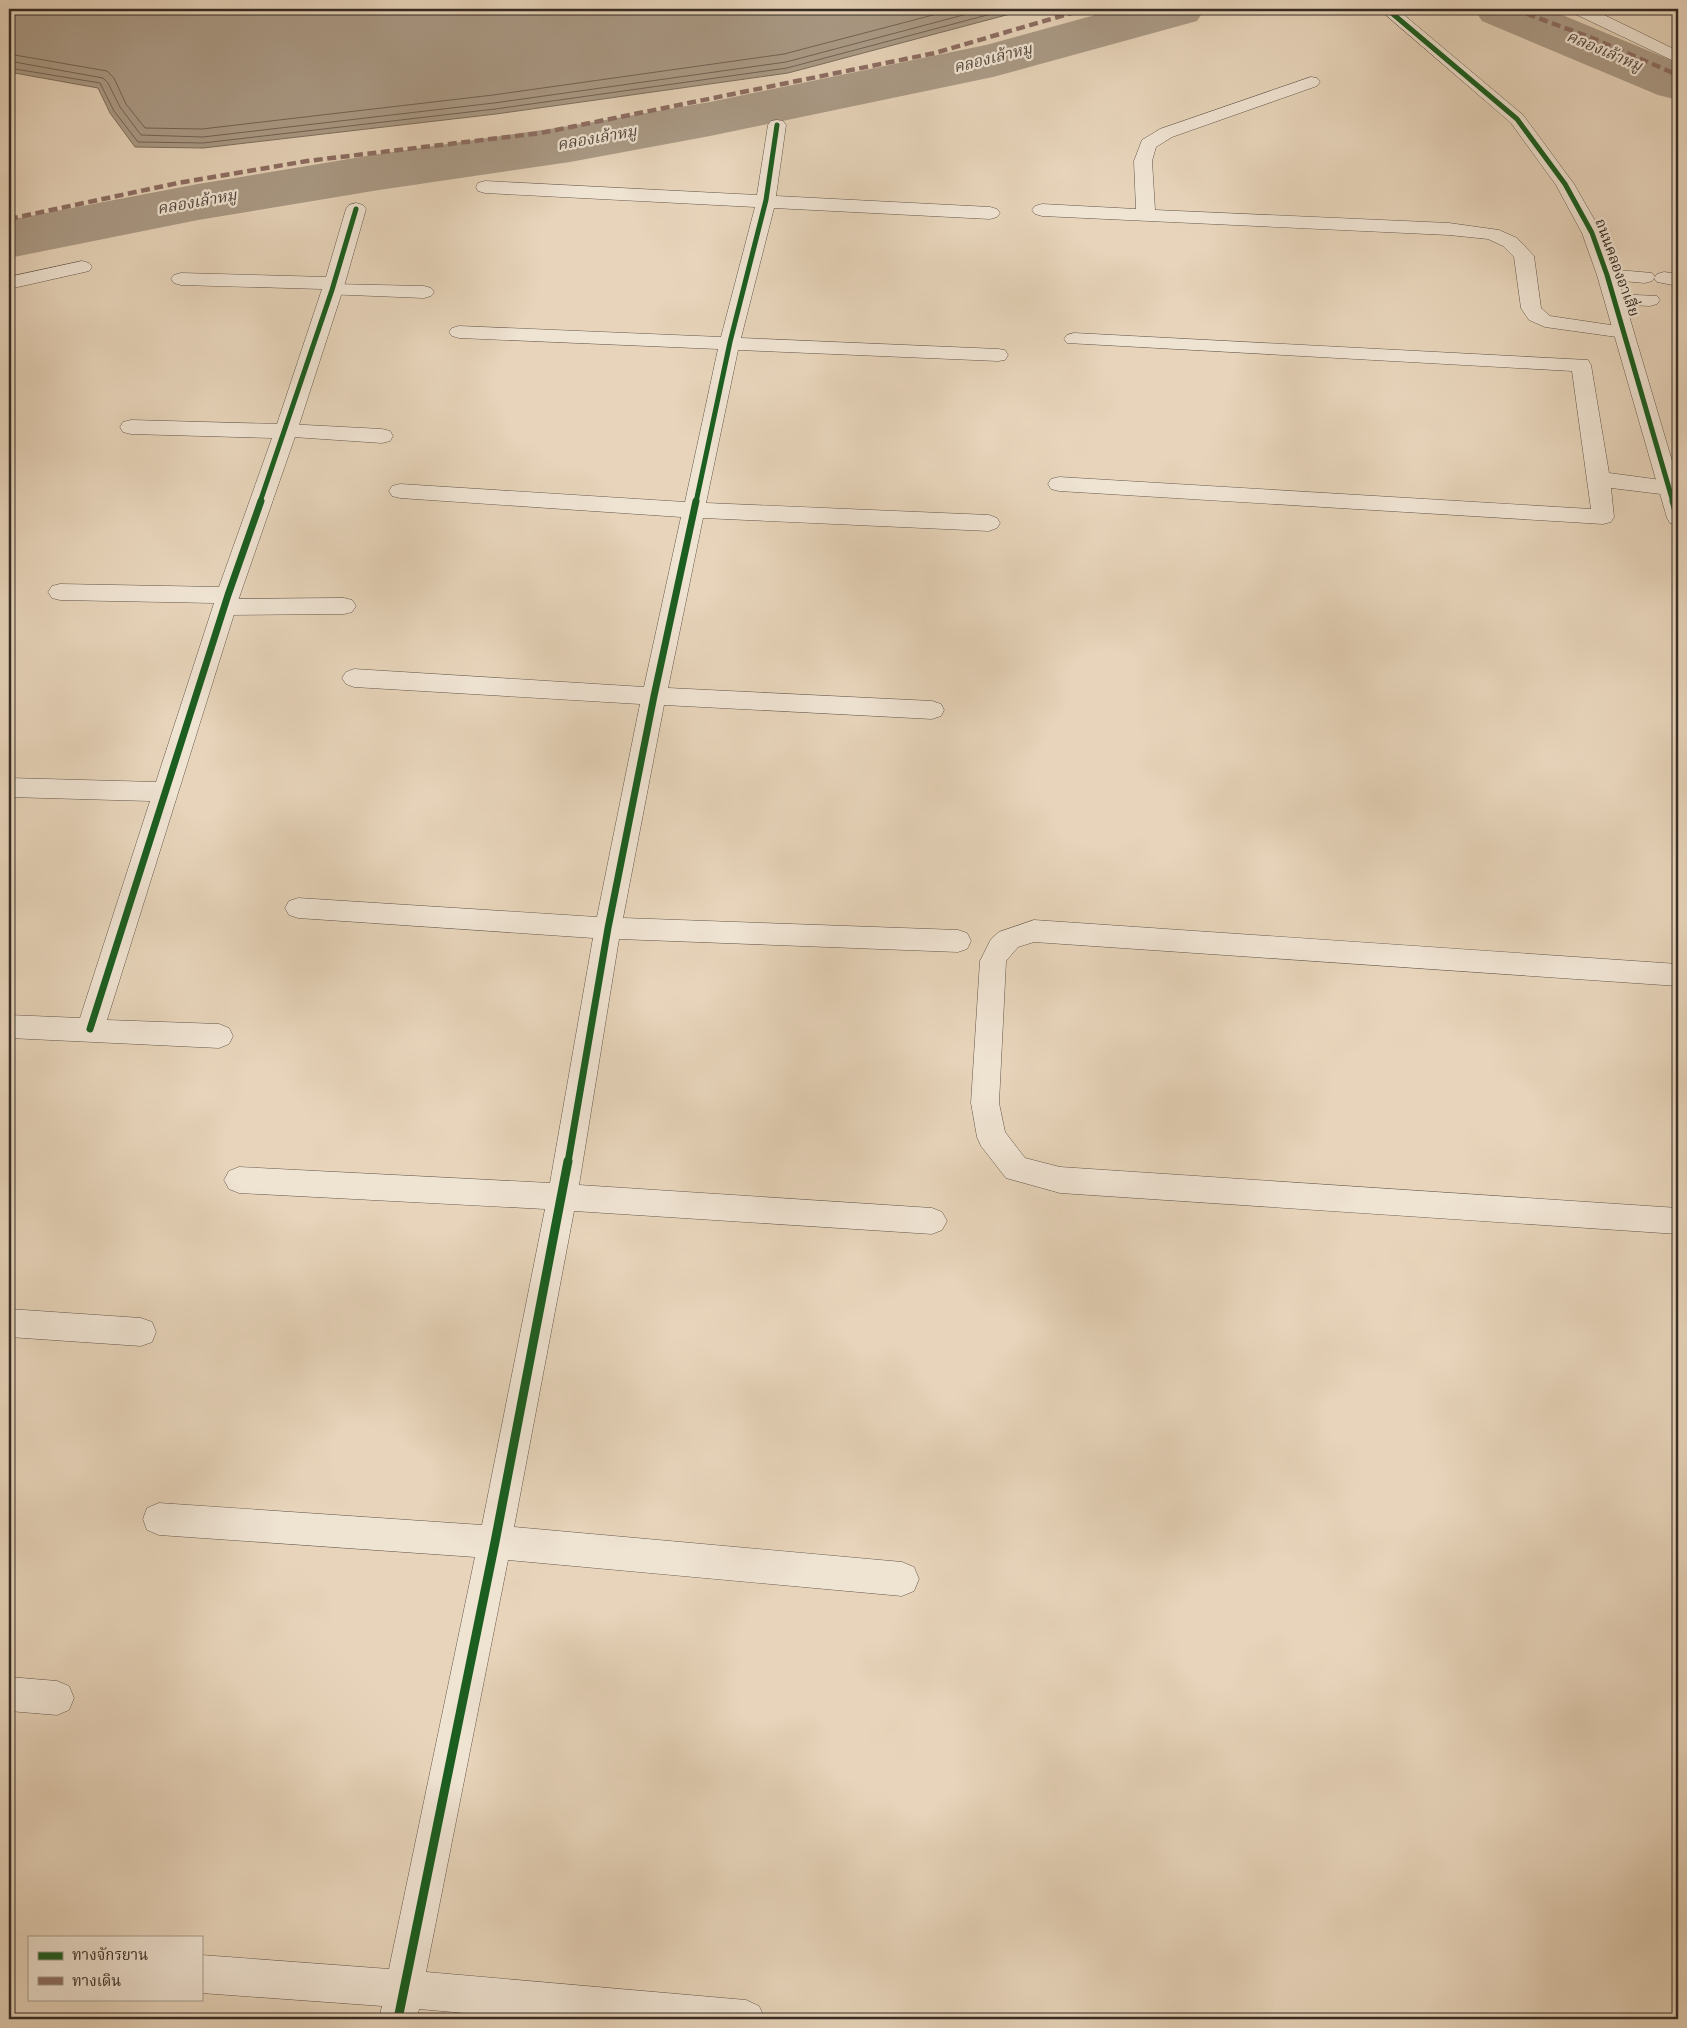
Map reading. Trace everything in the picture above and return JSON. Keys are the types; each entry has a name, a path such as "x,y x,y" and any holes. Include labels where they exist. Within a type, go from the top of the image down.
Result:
{"street":[{"name":"ถนนคลองอาเสี่ย","path":"1387,9 1517,118 1565,184 1592,233 1607,276 1678,518"},
{"path":"1579,9 1678,58"},
{"path":"1146,215 1143,161 1148,144 1166,132 1311,82"},
{"path":"401,2004 495,1542 562,1197 608,928 654,696 730,342 766,200 777,125"},
{"path":"485,187 990,213"},
{"path":"90,1029 226,601 286,431 333,287 356,209"},
{"path":"1042,210 1449,229 1492,234 1510,242 1524,256 1531,308 1536,316 1545,321 1624,332"},
{"path":"9,283 82,267"},
{"path":"1607,276 1662,279"},
{"path":"182,279 424,292"},
{"path":"1615,300 1650,300"},
{"path":"459,332 730,342 998,355"},
{"path":"1059,484 1603,517 1581,365 1074,339"},
{"path":"131,427 286,431 382,436"},
{"path":"1599,480 1669,488"},
{"path":"400,491 694,510 989,523"},
{"path":"60,592 344,606"},
{"path":"354,678 932,710"},
{"path":"9,787 166,792"},
{"path":"298,908 608,928 958,941"},
{"path":"1678,975 1034,931 1011,937 999,946 993,961 985,1103 991,1137 1016,1169 1060,1180 1678,1221"},
{"path":"9,1027 219,1036"},
{"path":"239,1180 562,1197 932,1221"},
{"path":"9,1323 141,1332"},
{"path":"159,1519 495,1542 902,1579"},
{"path":"9,1694 57,1698"},
{"path":"202,1974 401,2004 746,2019"}],"water":[{"path":"13,9 1029,9 788,73 496,114 203,148 135,147 110,113 98,88 9,72 9,18"}],"waterway":[{"name":"คลองเล้าหมู","path":"9,239 198,202 379,172 570,144 710,119 993,60 1178,9"},
{"name":"คลองเล้าหมู","path":"1501,9 1678,83"}],"marked path":[{"path":"9,219 178,183 307,161 541,133 935,53 1085,9"},
{"path":"1514,9 1592,38 1678,75"}],"cycle path":[{"path":"1387,9 1517,119 1565,184 1592,233 1607,275 1678,518"},
{"path":"398,2019 495,1542 562,1197 608,928 654,696 730,342 766,200 777,125"},
{"path":"90,1029 228,595 292,412 356,209"}]}
